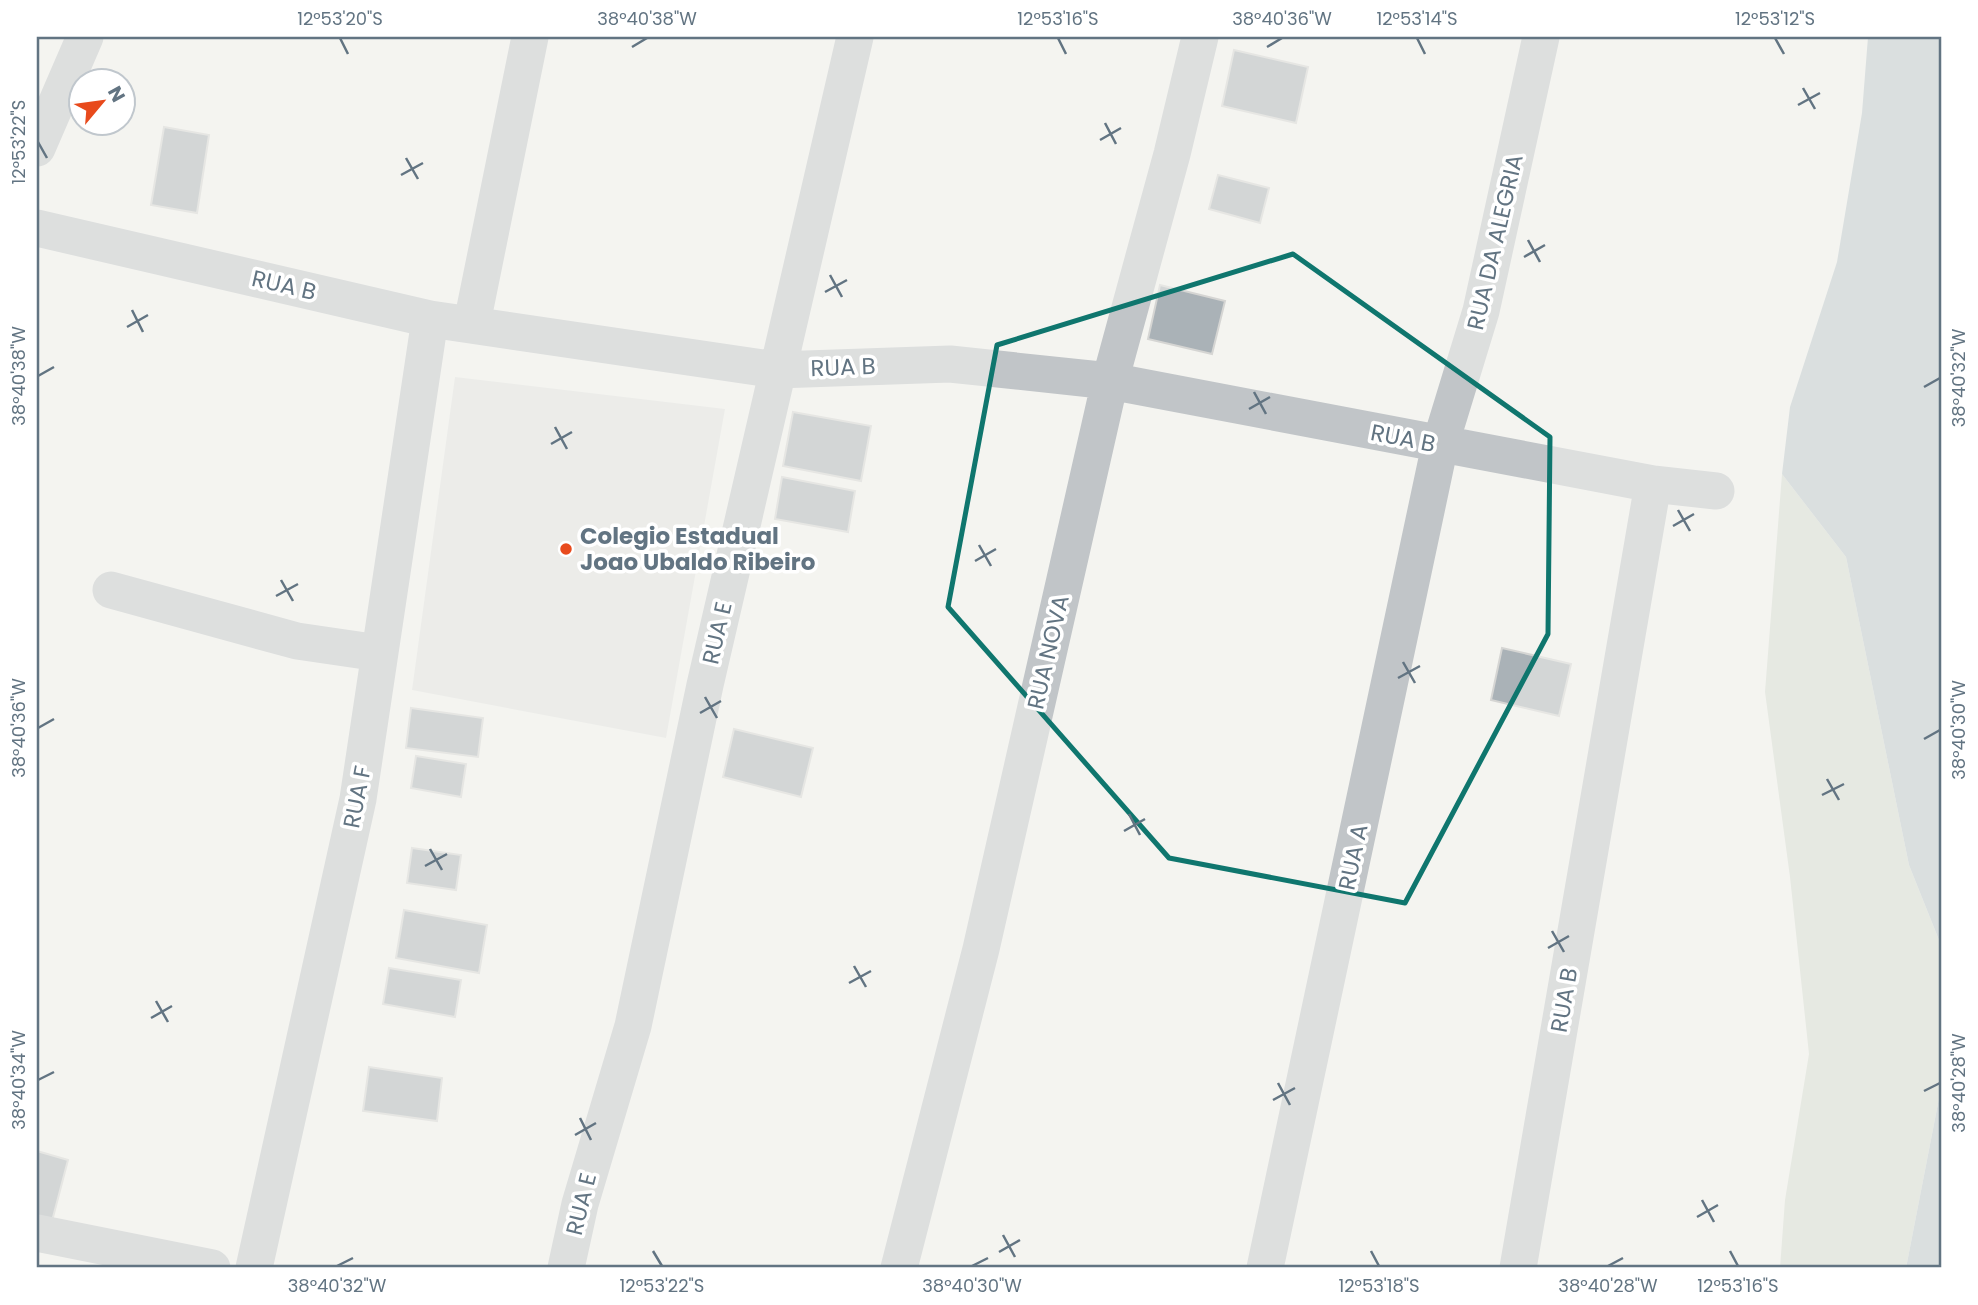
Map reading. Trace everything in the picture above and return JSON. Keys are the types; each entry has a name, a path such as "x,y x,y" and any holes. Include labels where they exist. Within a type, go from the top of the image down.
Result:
{"street":[{"path":"37,148 85,37"},
{"path":"472,323 530,37"},
{"name":"RUA E","path":"566,1268 580,1204 633,1026 777,370 855,37"},
{"name":"RUA NOVA","path":"899,1268 981,949 1110,381 1172,154 1200,37"},
{"name":"RUA DA ALEGRIA","path":"1440,445 1481,311 1541,37"},
{"name":"RUA B","path":"37,228 430,319 472,323 777,370 950,364 1110,381 1653,484 1716,491"},
{"name":"RUA F","path":"254,1268 358,799 430,319"},
{"name":"RUA A","path":"1265,1268 1440,445"},
{"name":"RUA B","path":"1518,1268 1653,484"},
{"path":"111,590 297,641 379,653"},
{"path":"37,1233 212,1268"}],"highlighted area":[{"path":"1293,254 1550,437 1548,634 1405,903 1169,858 948,607 997,345"}],"shaded area":[{"path":"1868,37 1941,37 1941,945 1909,865 1846,557 1782,474 1790,407 1837,262 1862,113"},
{"name":"Colegio Estadual Joao Ubaldo Ribeiro","path":"455,377 725,409 666,738 412,690"},
{"path":"1782,474 1846,557 1909,865 1941,945 1941,1088 1906,1268 1780,1268 1785,1200 1809,1054 1790,877 1765,692"},
{"path":"1941,1088 1941,1268 1906,1268"}],"building":[{"path":"1234,50 1308,67 1296,123 1222,106"},
{"path":"164,127 209,135 197,213 151,205"},
{"path":"1218,175 1269,188 1260,223 1209,209"},
{"path":"1160,285 1225,301 1212,354 1148,339"},
{"path":"793,412 871,426 861,481 783,466"},
{"path":"782,477 855,491 848,532 775,519"},
{"path":"1502,648 1571,664 1559,716 1491,700"},
{"path":"411,708 483,718 478,757 406,748"},
{"path":"734,729 813,748 801,797 723,777"},
{"path":"416,756 466,764 461,797 411,788"},
{"path":"412,848 461,855 456,890 407,883"},
{"path":"404,910 487,925 479,973 396,958"},
{"path":"389,968 461,980 455,1017 383,1004"},
{"path":"369,1067 442,1078 437,1121 363,1111"},
{"path":"37,1151 68,1160 51,1225 37,1222"}],"place":[{"name":"Colegio Estadual Joao Ubaldo Ribeiro","path":"566,549"}]}
